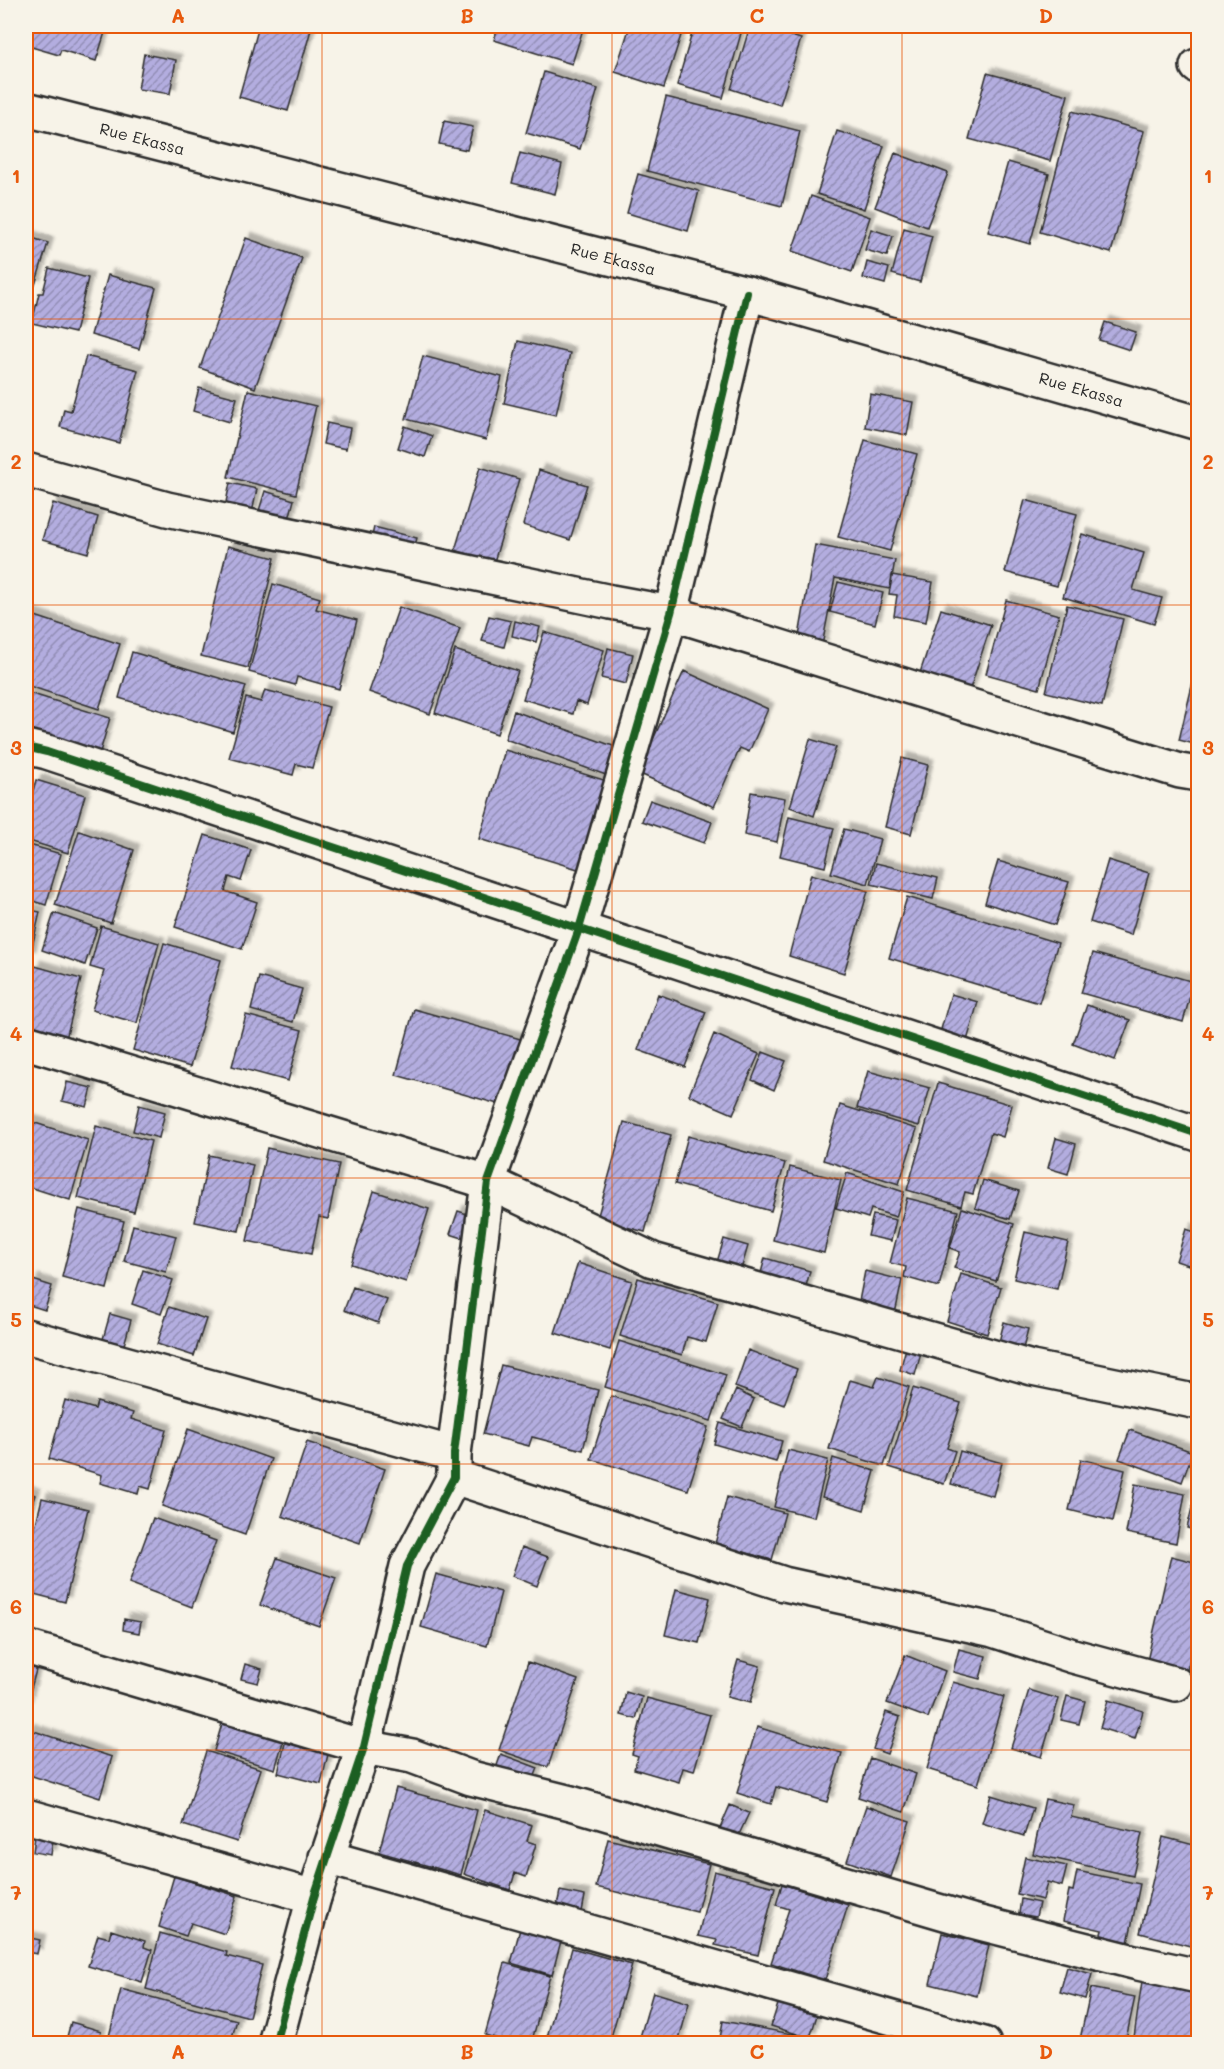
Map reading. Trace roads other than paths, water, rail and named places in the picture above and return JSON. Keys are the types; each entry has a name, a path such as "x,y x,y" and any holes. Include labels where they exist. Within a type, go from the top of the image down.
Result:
{"street":[{"name":"Rue Ekassa","path":"26,109 747,293 1198,423"},
{"path":"275,2043 326,1857 364,1747 407,1566 454,1466 488,1182 579,929 670,613 747,293"},
{"path":"26,470 167,509 670,613 1180,771 1198,774"},
{"path":"26,747 1198,1134"},
{"path":"26,1042 488,1182 653,1260 1032,1368 1198,1402"},
{"path":"26,1336 454,1466 784,1584 993,1630 1073,1656 1176,1684"},
{"path":"26,1647 364,1747 412,1756 471,1778 582,1806 972,1921 1198,1976"},
{"path":"26,1816 314,1897"},
{"path":"326,1857 984,2043"}]}
